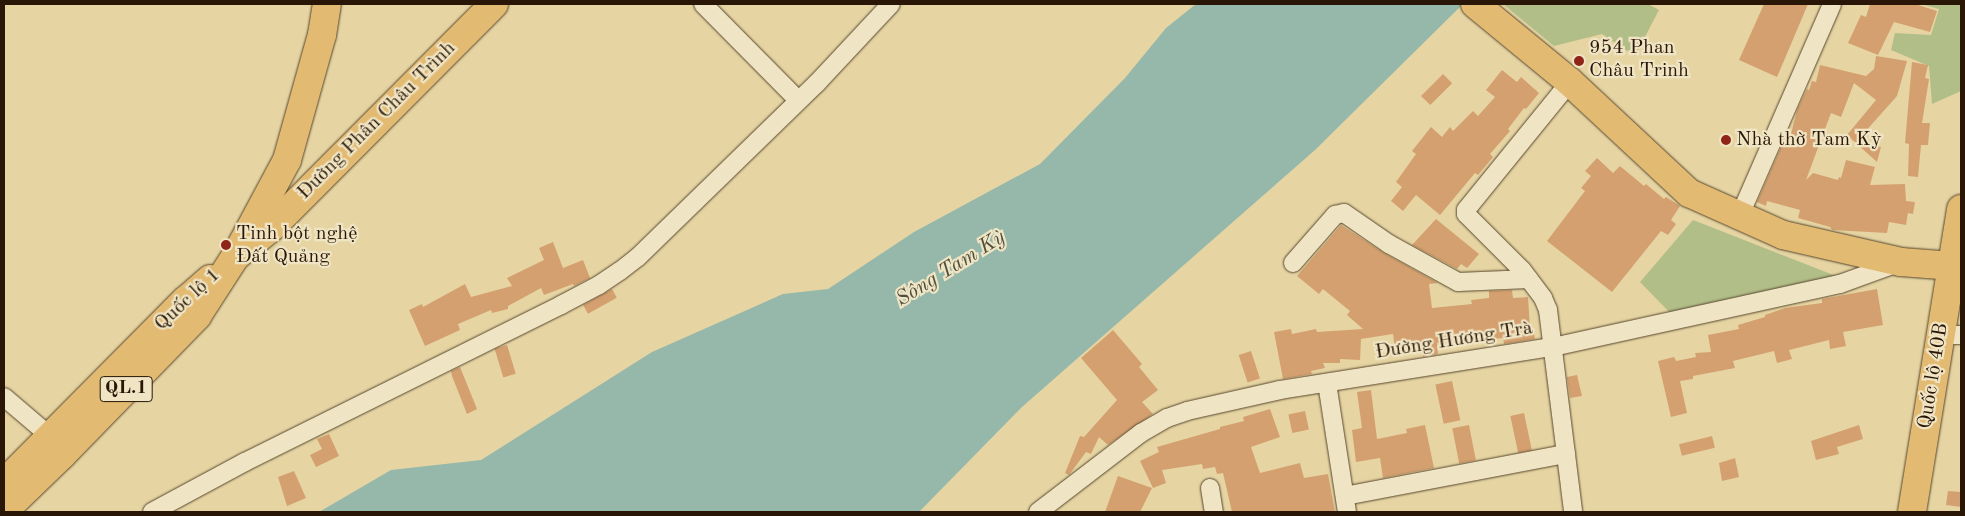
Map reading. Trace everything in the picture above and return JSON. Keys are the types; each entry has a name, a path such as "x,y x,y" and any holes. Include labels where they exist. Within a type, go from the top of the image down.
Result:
{"main road":[{"name":"QL.1","path":"235,256 287,160 322,35 327,4"},
{"name":"Đường Phân Châu Trình","path":"235,256 273,226 494,4"},
{"path":"1475,4 1570,82 1689,193 1783,235 1901,262 1957,266"},
{"name":"Quốc lộ 40B","path":"1912,512 1951,335 1961,210"},
{"name":"Quốc lộ 1","path":"4,483 186,300 235,256"},
{"name":"Quốc lộ 1","path":"4,511 69,448 197,316 235,256"}],"street":[{"path":"703,4 798,100"},
{"path":"152,512 245,462 599,286 638,257 798,100 891,4"},
{"path":"1740,215 1832,4"},
{"path":"1570,82 1466,210 1467,217 1499,245 1529,279 1543,298 1548,310 1573,512"},
{"path":"1293,263 1335,215 1344,213 1389,244 1458,282 1529,279"},
{"name":"Đường Hương Trà","path":"1038,512 1141,433 1167,418 1220,402 1553,347 1840,284 1901,262"},
{"path":"1327,383 1346,504 1566,454"},
{"path":"4,397 51,437"},
{"path":"1210,488 1214,512"}],"green space":[{"path":"1503,4 1648,4 1659,10 1635,56 1602,34 1554,46"},
{"path":"1921,4 1961,4 1961,91 1932,104 1929,66 1891,50 1895,33 1931,35 1939,9"},
{"path":"1693,220 1836,276 1676,319 1640,282"}],"water":[{"name":"Sông Tam Kỳ","path":"1196,4 1463,4 1315,150 1022,407 919,512 319,512 391,470 481,460 652,352 783,294 828,289 914,232 1040,164 1125,78 1166,28"}],"building":[{"path":"1764,4 1808,4 1777,77 1739,60"},
{"path":"1870,4 1915,4 1937,11 1930,32 1894,22 1878,55 1848,43 1861,15 1866,17"},
{"path":"1876,56 1907,61 1897,96 1864,133 1866,135 1861,141 1881,147 1877,162 1847,135 1876,100 1854,83 1841,117 1831,113 1806,180 1813,173 1838,180 1839,177 1841,178 1846,160 1875,167 1870,185 1905,184 1906,201 1915,202 1913,214 1908,213 1906,225 1889,222 1887,233 1832,230 1830,227 1798,218 1800,210 1767,201 1766,206 1757,202 1782,145 1787,137 1790,138 1797,110 1807,89 1809,90 1812,81 1816,82 1820,65 1866,76 1874,69"},
{"path":"1912,62 1928,65 1925,78 1929,79 1922,123 1930,123 1928,145 1921,145 1918,177 1908,176 1909,144 1905,143"},
{"path":"1502,70 1517,82 1521,77 1539,93 1526,109 1524,108 1508,129 1510,131 1490,154 1493,157 1478,175 1475,173 1440,215 1416,195 1403,211 1391,201 1402,187 1396,182 1416,154 1412,151 1431,127 1442,137 1450,127 1453,131 1473,111 1478,116 1495,97 1486,90"},
{"path":"1443,74 1452,83 1430,105 1421,96"},
{"path":"1597,158 1613,173 1620,166 1644,186 1646,184 1664,199 1666,197 1680,206 1671,220 1676,224 1668,235 1661,231 1612,292 1547,241 1585,191 1581,188 1591,176 1585,171"},
{"path":"1436,219 1479,254 1467,268 1461,264 1457,269 1412,245"},
{"path":"1341,225 1384,253 1438,283 1429,284 1432,308 1472,304 1471,300 1489,298 1489,291 1512,290 1513,298 1528,297 1530,328 1533,328 1535,339 1504,344 1503,338 1461,342 1461,339 1437,343 1438,354 1423,357 1422,344 1395,348 1393,334 1361,339 1360,360 1340,359 1340,363 1323,363 1325,368 1311,371 1312,374 1283,379 1274,332 1291,329 1292,334 1316,329 1317,332 1363,329 1347,315 1350,311 1323,289 1319,294 1297,276"},
{"path":"553,242 563,268 583,260 590,278 574,286 573,284 544,295 541,288 508,306 508,309 492,313 491,310 458,324 460,330 425,346 409,310 422,304 423,307 465,284 471,297 512,286 507,278 544,260 539,248"},
{"path":"612,289 617,298 588,314 583,305"},
{"path":"1877,289 1883,325 1843,332 1846,346 1830,349 1829,340 1789,350 1792,359 1777,363 1774,351 1733,361 1735,368 1693,376 1693,379 1680,381 1687,413 1671,417 1658,361 1674,357 1676,361 1696,357 1695,353 1711,352 1708,335 1739,329 1738,325 1765,317 1765,315 1785,308 1822,303 1822,299"},
{"path":"1113,330 1142,364 1139,367 1158,390 1142,402 1153,414 1108,445 1099,437 1091,454 1086,452 1069,475 1065,473 1080,436 1084,437 1117,400 1081,358"},
{"path":"507,345 516,374 503,377 495,349"},
{"path":"1251,351 1260,379 1248,383 1239,355"},
{"path":"460,367 477,409 467,414 451,371"},
{"path":"1577,375 1582,396 1570,398 1567,377"},
{"path":"1452,381 1460,420 1444,424 1435,385"},
{"path":"1371,390 1377,439 1407,433 1406,429 1425,425 1434,468 1383,478 1380,458 1356,462 1352,430 1362,428 1357,392"},
{"path":"1270,409 1280,437 1251,447 1260,473 1300,463 1304,478 1328,474 1335,512 1232,512 1223,473 1217,474 1215,467 1203,469 1202,464 1162,470 1166,483 1153,488 1140,461 1159,452 1157,447 1244,421 1243,417"},
{"path":"1305,411 1309,430 1292,433 1288,415"},
{"path":"1524,413 1532,450 1518,453 1510,416"},
{"path":"1469,425 1476,460 1459,464 1452,428"},
{"path":"1859,425 1863,439 1837,447 1839,454 1816,460 1811,441"},
{"path":"329,434 339,456 316,467 310,455 322,449 317,439"},
{"path":"1712,436 1715,448 1682,456 1679,444"},
{"path":"1735,458 1739,477 1722,481 1719,463"},
{"path":"294,471 306,498 287,506 278,477"},
{"path":"1118,476 1152,488 1140,512 1105,512"},
{"path":"1948,491 1961,492 1961,507 1946,505"}],"place":[{"name":"954 Phan Châu Trinh","path":"1579,61"},
{"name":"Nhà thờ Tam Kỳ","path":"1726,140"},
{"name":"Tinh bột nghệ Đất Quảng","path":"226,245"}]}
